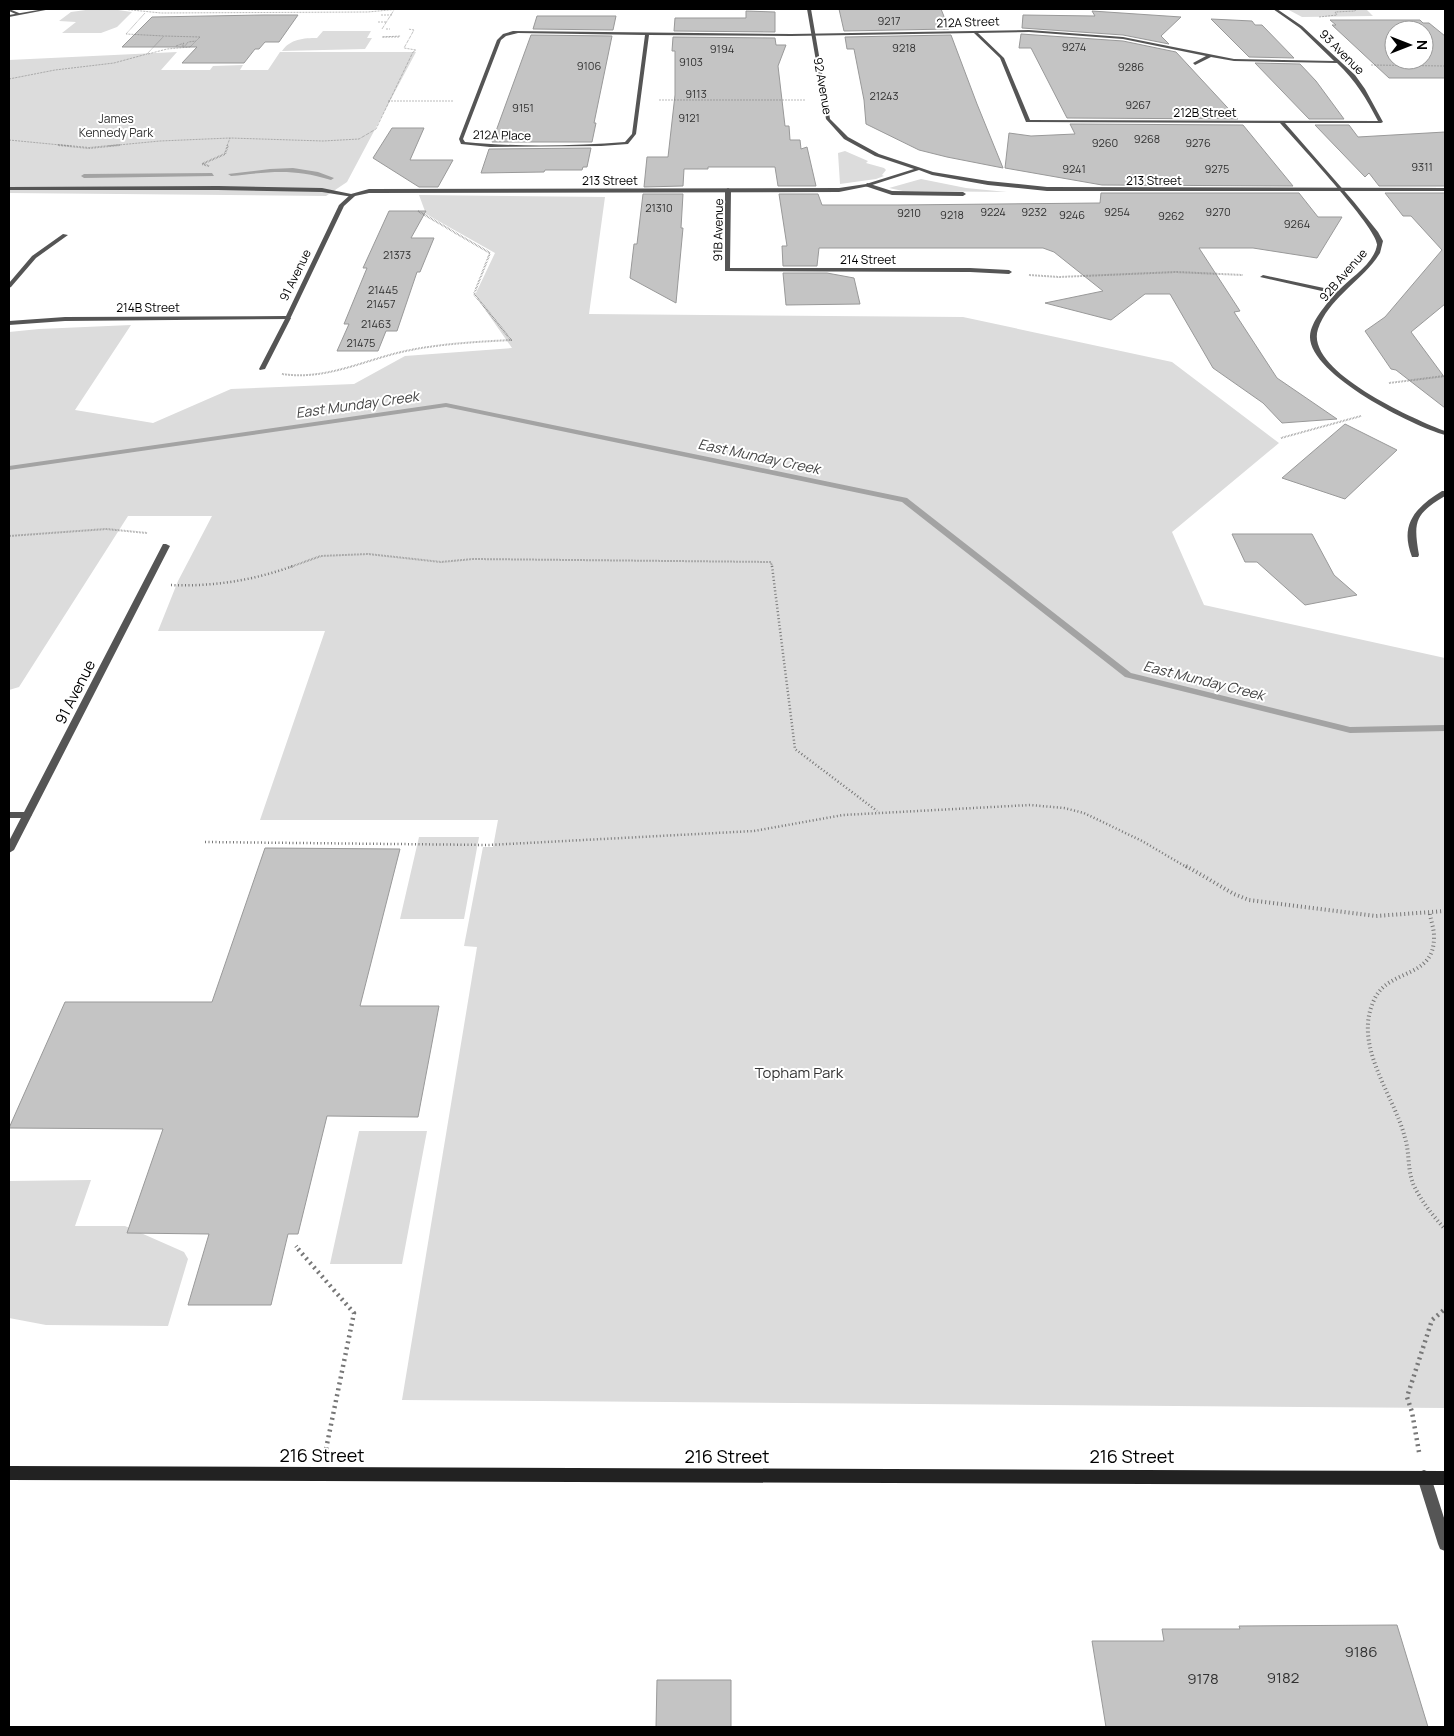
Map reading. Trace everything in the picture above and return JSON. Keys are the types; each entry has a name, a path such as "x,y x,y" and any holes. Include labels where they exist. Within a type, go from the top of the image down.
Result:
{"main road":[{"name":"216 Street","path":"9,1473 1445,1478"}],"street":[{"path":"9,16 49,9"},
{"name":"92 Avenue","path":"809,9 828,119 846,138 878,155 918,168"},
{"name":"93 Avenue","path":"1274,9 1289,17 1338,62 1363,89 1381,122"},
{"path":"9,10 18,14"},
{"name":"212A Street","path":"814,34 1028,31 1123,38 1209,56 1261,62 1338,62"},
{"name":"212B Street","path":"975,32 1002,58 1028,121 1381,122"},
{"path":"1123,38 1133,32"},
{"name":"212A Place","path":"648,33 634,134 626,143 509,146 468,145 463,143 461,139 501,36 508,34 648,33 814,34"},
{"path":"1195,64 1209,56"},
{"name":"92B Avenue","path":"1282,122 1368,221 1378,234 1380,242 1378,252 1372,260 1339,293 1315,328 1313,338 1315,347 1323,359 1357,387 1389,409 1445,433"},
{"name":"213 Street","path":"353,196 369,191 407,190 839,190 867,185 918,168 932,173 988,183 1047,189 1445,190"},
{"name":"213 Street","path":"867,185 892,193 963,194"},
{"path":"9,189 218,188 322,190 353,196"},
{"name":"91B Avenue","path":"727,270 728,190"},
{"name":"91 Avenue","path":"262,369 342,205 353,196"},
{"path":"9,286 34,257 65,235"},
{"name":"214 Street","path":"727,270 960,270 1009,272"},
{"path":"1263,277 1339,293"},
{"name":"214B Street","path":"9,324 65,320 288,318"},
{"path":"1415,555 1411,533 1418,512 1428,503 1445,493"},
{"name":"91 Avenue","path":"9,850 166,546"},
{"path":"9,815 27,815"},
{"path":"1424,1477 1445,1544"}],"path":[{"path":"122,9 145,12 368,12 399,9"},
{"path":"258,12 261,9"},
{"path":"1289,17 1330,17 1337,15 1335,12 1355,11 1356,9"},
{"path":"382,29 394,10"},
{"path":"9,78 114,63 167,49 190,47 200,37 126,34 145,12"},
{"path":"381,15 392,15"},
{"path":"378,22 388,22"},
{"path":"386,29 390,28"},
{"path":"9,140 89,148 160,141 230,138 323,141 359,139 376,129 388,100 413,52 416,50 404,48 414,30 408,28"},
{"path":"147,54 164,36"},
{"path":"400,36 382,36 400,36"},
{"path":"176,46 184,43 182,46 185,46 188,42 196,41"},
{"path":"1338,62 1364,65 1445,66"},
{"path":"388,100 477,101"},
{"path":"638,100 825,100"},
{"path":"218,188 223,169 202,164 224,154 230,138"},
{"path":"262,369 286,375 322,375 399,353 462,342 511,340 474,294 490,253 421,214 406,199 407,190"},
{"path":"1009,272 1044,278 1204,273 1263,277"},
{"path":"1357,387 1445,376"},
{"path":"1281,438 1389,409"},
{"path":"9,536 106,529 147,533"},
{"path":"146,584 191,586 257,578 321,556 368,554 441,562 473,560 771,562 795,749 878,812"},
{"path":"204,842 489,846 754,831 843,815 1030,805 1064,808 1084,814 1142,841 1234,894 1264,904 1376,916 1430,914 1445,911"},
{"path":"1430,914 1434,937 1430,955 1420,969 1389,981 1376,996 1368,1016 1370,1041 1375,1065 1405,1136 1410,1175 1424,1205 1445,1229"},
{"path":"296,1246 354,1314 321,1474"},
{"path":"1424,1477 1412,1412 1407,1398 1432,1320 1445,1309"}],"green space":[{"path":"93,9 132,12 117,27 101,33 62,33 76,22 59,21 71,12"},
{"path":"1287,9 1366,9 1373,16 1302,17"},
{"path":"323,31 371,31 367,38 372,38 365,49 282,51 293,42 317,38"},
{"name":"James Kennedy Park","path":"177,52 161,70 210,70 213,66 243,65 240,70 268,70 280,52 416,52 347,182 326,196 9,193 9,60"},
{"path":"845,151 868,161 866,163 884,168 886,170 882,175 884,176 876,179 840,184 838,153"},
{"path":"921,179 966,188 1007,192 903,191 889,188"},
{"name":"Topham Park","path":"419,195 605,197 589,314 963,317 1172,362 1279,443 1172,532 1204,605 1445,658 1445,1408 402,1400 477,947 464,946 483,847 493,847 498,820 260,820 325,631 158,631 178,581 212,516 128,516 19,687 9,690 9,332 131,325 75,410 153,423 231,389 354,384 405,356 512,348 475,295 495,253 426,214"},
{"path":"419,837 479,837 464,919 400,919"},
{"path":"359,1131 427,1131 402,1264 330,1264"},
{"path":"91,1180 75,1226 125,1226 184,1252 188,1259 168,1326 46,1325 9,1318 9,1181"}],"building":[{"path":"839,9 941,9 949,29 844,31"},
{"path":"746,11 775,12 775,32 674,31 675,18 746,18"},
{"path":"1092,11 1181,17 1161,36 1169,44 1123,35 1022,28 1023,15 1095,16"},
{"path":"298,15 279,42 265,42 259,49 255,49 244,63 182,63 197,47 122,47 152,17"},
{"path":"537,16 616,16 613,30 533,29"},
{"path":"1211,19 1252,21 1255,25 1262,25 1294,58 1249,57"},
{"path":"1330,20 1384,20 1384,70 1434,70 1434,27 1445,36 1445,78 1389,78 1332,25 1336,25"},
{"path":"1021,34 1123,41 1176,52 1238,119 1067,118 1031,48 1019,48"},
{"path":"531,35 612,36 594,123 596,123 592,142 492,142"},
{"path":"951,35 1003,168 919,150 866,124 864,100 854,49 847,49 845,37"},
{"path":"673,37 775,38 776,45 786,45 778,66 785,126 789,126 790,140 800,140 801,149 807,147 816,186 778,186 775,167 708,167 708,169 684,169 683,186 644,187 647,157 668,157 675,95 675,51 672,51"},
{"path":"1255,63 1300,64 1316,81 1344,119 1309,119"},
{"path":"1070,124 1243,125 1293,186 1102,185 1005,168 1009,133 1031,136 1075,134"},
{"path":"1315,125 1349,125 1358,137 1445,132 1445,186 1379,186 1369,173 1365,177"},
{"path":"392,128 424,128 410,160 453,160 438,187 419,187 373,158"},
{"path":"591,148 587,167 583,167 582,170 481,173 489,149"},
{"path":"1101,193 1299,193 1318,217 1342,217 1317,258 1253,248 1199,248 1240,311 1234,312 1277,378 1337,419 1282,423 1263,403 1213,368 1170,294 1145,294 1111,320 1045,303 1103,291 1054,252 1043,248 819,248 817,266 783,266 782,246 787,246 779,194 818,194 822,205 898,205 1100,203"},
{"path":"1385,193 1445,193 1445,304 1411,332 1445,378 1445,408 1396,370 1391,369 1365,331 1385,317 1442,250 1411,216 1403,216"},
{"path":"643,194 683,194 681,228 683,228 676,303 630,278 634,244 637,244"},
{"path":"389,211 426,211 411,238 434,238 420,272 417,272 397,331 386,331 378,351 337,351 349,324 344,324 367,268 363,268"},
{"path":"783,273 827,273 854,278 860,304 786,305"},
{"path":"1345,424 1397,450 1345,499 1282,478"},
{"path":"1232,534 1312,534 1334,575 1357,595 1305,605 1257,562 1245,562"},
{"path":"265,848 400,849 360,1006 439,1006 418,1117 327,1116 298,1234 288,1234 271,1305 188,1305 209,1234 127,1233 163,1129 9,1128 65,1002 212,1002"},
{"path":"1397,1625 1428,1727 1106,1727 1092,1641 1164,1641 1162,1629 1240,1629 1239,1626"},
{"path":"657,1680 731,1680 731,1727 656,1727"}],"waterway":[{"path":"231,174 293,170 331,178"},
{"path":"84,176 212,175"},
{"name":"East Munday Creek","path":"9,468 446,405 904,500 1128,675 1350,730 1445,728"}]}
